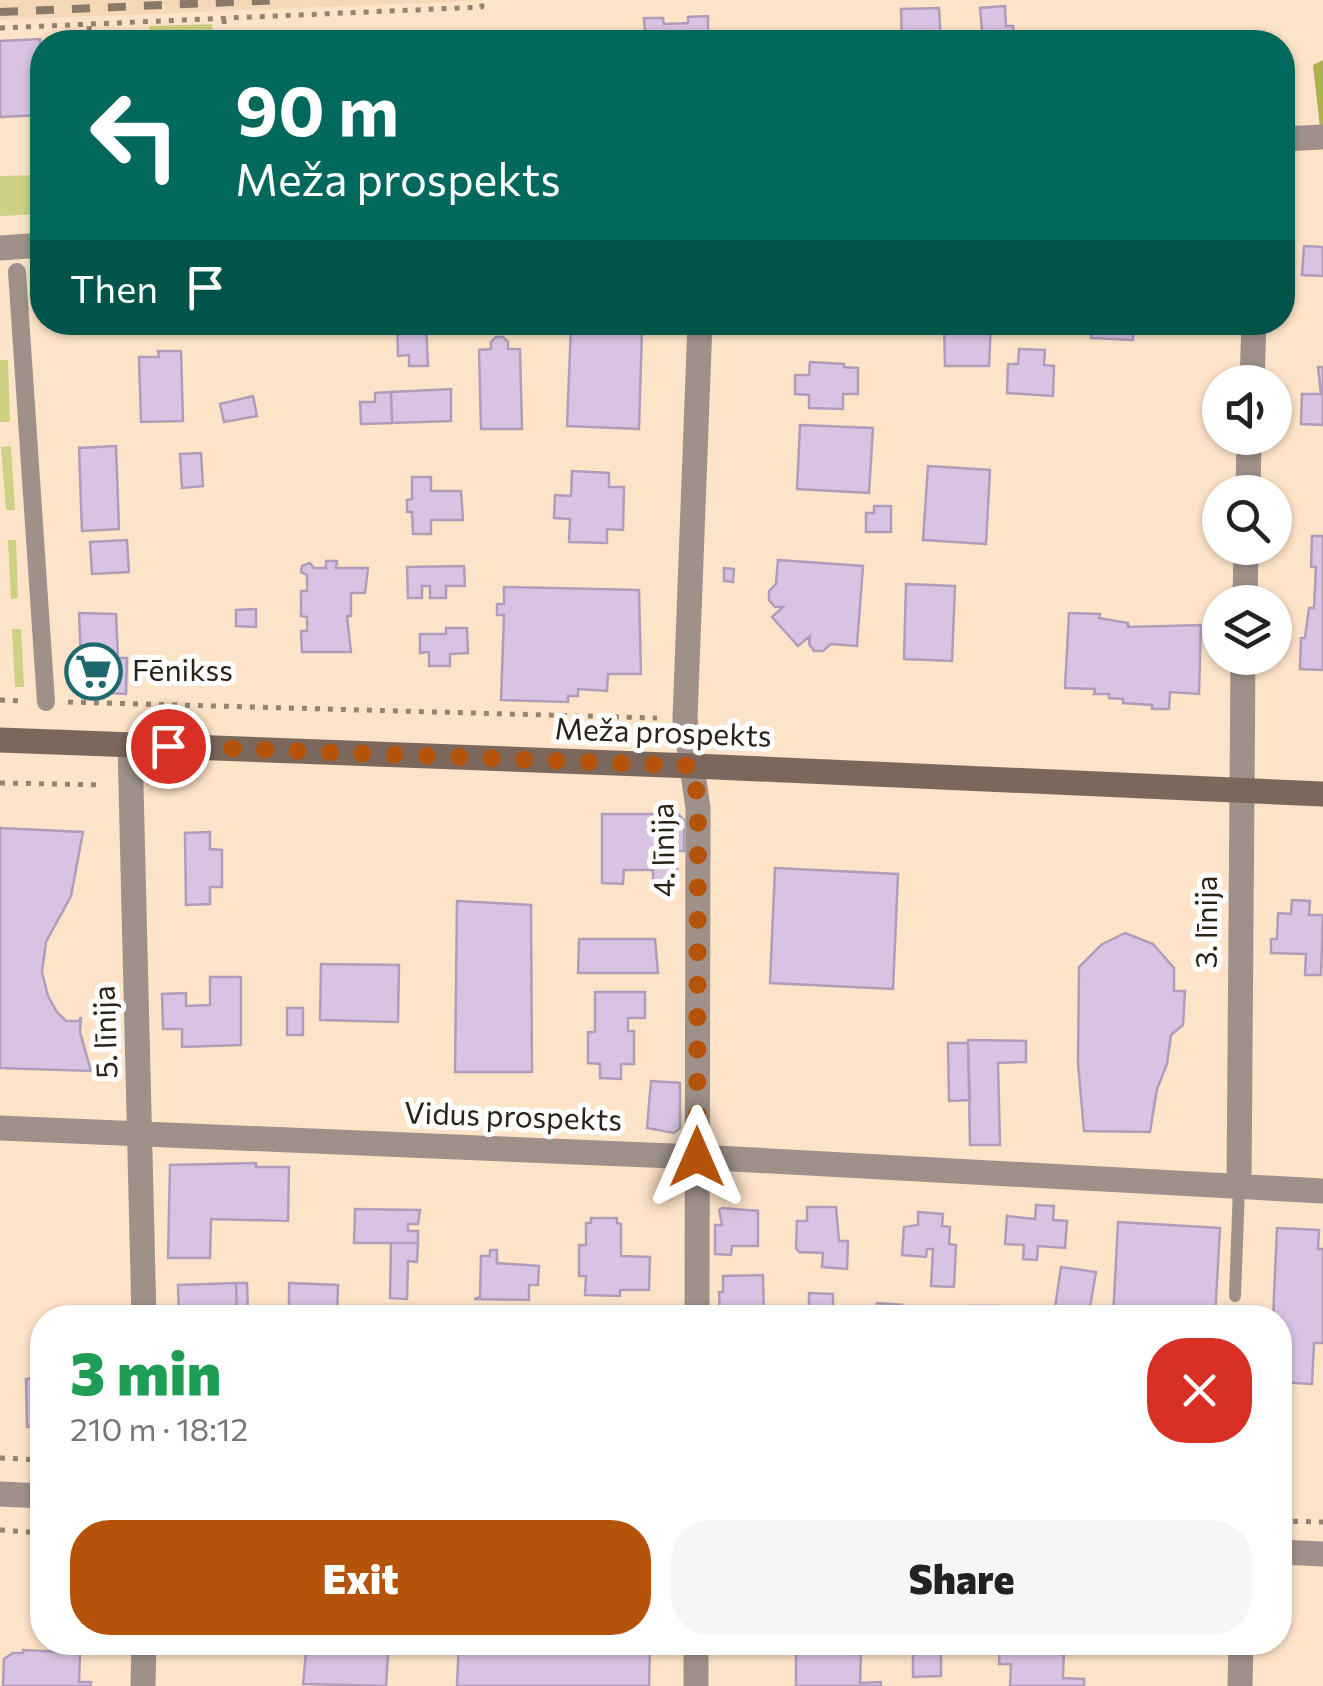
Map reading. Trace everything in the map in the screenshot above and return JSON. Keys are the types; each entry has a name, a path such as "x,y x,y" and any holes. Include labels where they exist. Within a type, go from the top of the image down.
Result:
{"main road":[{"name":"Meža prospekts","path":"0,740 1323,794"}],"street":[{"path":"1295,139 1323,137"},
{"path":"0,248 30,246"},
{"path":"18,272 46,702"},
{"name":"4. līnija","path":"697,1305 698,808 685,719 700,335"},
{"path":"1253,365 1254,335"},
{"name":"3. līnija","path":"1239,1187 1243,675"},
{"name":"5. līnija","path":"130,745 144,1305"},
{"name":"Vidus prospekts","path":"0,1128 697,1157 1323,1191"},
{"path":"0,1494 30,1495"},
{"path":"1292,1553 1323,1554"},
{"path":"144,1655 144,1686"},
{"path":"696,1655 696,1686"},
{"path":"1240,1686 1241,1655"}],"lane":[{"path":"1235,1296 1239,1187"}],"path":[{"path":"0,28 482,8 481,0"},
{"path":"224,19 224,30"},
{"path":"89,24 89,30"},
{"path":"46,702 685,719"},
{"path":"0,783 131,785"},
{"path":"0,1458 30,1459"},
{"path":"1292,1521 1323,1522"},
{"path":"0,1530 30,1532"}],"shaded area":[{"path":"0,0 492,0 0,20"},
{"path":"1323,60 1323,128 1320,128 1313,65"}],"green space":[{"path":"212,24 213,30 149,30 149,26"},
{"path":"30,175 30,215 0,216 0,176"},
{"path":"0,360 8,360 10,422 0,422"},
{"path":"11,446 15,510 6,510 1,447"},
{"path":"8,540 16,540 18,598 11,599"},
{"path":"12,629 21,629 24,687 15,687"}],"building":[{"path":"1005,6 1006,26 1013,26 1014,30 982,30 980,8"},
{"path":"939,8 940,30 902,30 901,9"},
{"path":"708,16 708,30 645,30 644,18 663,18 664,24 688,23 688,17"},
{"path":"30,40 30,116 0,117 0,41"},
{"path":"1304,246 1323,247 1323,276 1302,275"},
{"path":"397,335 427,335 428,366 409,366 409,355 398,356"},
{"path":"571,335 642,335 639,429 567,426"},
{"path":"944,335 990,335 989,366 945,366"},
{"path":"1091,335 1133,335 1133,340 1091,338"},
{"path":"496,337 508,342 508,349 520,349 522,429 481,429 479,350 491,349"},
{"path":"1019,349 1045,350 1044,365 1054,366 1053,396 1007,393 1008,364 1018,364"},
{"path":"158,351 181,351 183,421 141,422 139,357 159,357"},
{"path":"810,362 858,368 858,394 843,394 843,409 809,408 809,395 795,394 795,375 809,375"},
{"path":"1318,367 1323,367 1323,425 1301,424 1302,394 1321,394"},
{"path":"451,389 451,421 392,423 391,392"},
{"path":"391,392 392,423 361,424 360,402 375,402 375,393"},
{"path":"253,396 257,416 224,422 220,404"},
{"path":"800,425 873,428 869,493 797,489"},
{"path":"116,446 119,529 82,531 79,448"},
{"path":"201,453 203,486 182,488 180,454"},
{"path":"928,466 990,470 986,544 923,540"},
{"path":"572,471 609,473 609,487 624,487 623,530 607,529 607,543 569,542 570,519 554,518 555,495 571,496"},
{"path":"412,477 431,477 431,491 461,491 463,520 431,520 431,534 413,534 412,512 407,512 407,500 412,499"},
{"path":"874,506 891,506 891,532 866,532 866,513 874,513"},
{"path":"1312,536 1323,536 1323,670 1300,669 1301,638 1305,638 1309,608 1314,608 1316,567 1311,567"},
{"path":"127,540 129,572 92,574 90,542"},
{"path":"778,560 863,566 857,646 831,644 823,651 814,651 809,644 810,636 798,646 772,617 783,607 775,607 769,600 769,591 776,584"},
{"path":"326,561 337,561 336,568 368,568 365,593 351,593 351,616 347,616 351,652 302,652 301,631 307,631 307,617 301,616 301,591 307,591 307,575 301,572 302,566 310,563 314,568 326,568"},
{"path":"464,566 465,586 446,586 446,598 430,598 430,586 422,586 422,598 408,598 407,567"},
{"path":"724,568 734,569 733,582 724,581"},
{"path":"906,584 955,586 952,661 904,659"},
{"path":"504,587 639,590 641,674 608,674 607,691 578,689 578,696 568,696 568,702 501,700 504,615 497,615 497,604 504,604"},
{"path":"256,609 256,627 236,626 236,610"},
{"path":"79,613 116,614 118,658 127,658 126,694 90,692 82,684"},
{"path":"1069,613 1100,614 1099,618 1128,623 1128,627 1201,625 1199,694 1170,692 1169,709 1152,709 1152,705 1123,703 1123,699 1109,698 1109,694 1094,694 1095,689 1065,688"},
{"path":"446,628 467,628 468,653 450,654 450,666 429,666 429,652 420,653 420,634 446,634"},
{"path":"602,814 678,814 684,820 684,851 677,851 677,887 653,887 653,870 624,870 623,884 602,883"},
{"path":"0,828 83,832 71,896 46,942 42,972 57,1012 66,1021 79,1021 81,1017 80,1032 91,1071 0,1068"},
{"path":"210,832 210,849 222,850 222,887 210,887 210,904 186,905 185,833"},
{"path":"775,868 898,874 893,989 770,983"},
{"path":"1292,900 1310,901 1309,915 1323,915 1321,975 1305,975 1306,954 1271,953 1271,939 1277,939 1278,913 1291,914"},
{"path":"457,901 531,905 532,1072 455,1072"},
{"path":"1125,933 1153,944 1174,968 1174,991 1185,991 1183,1025 1171,1035 1150,1132 1084,1131 1078,1063 1079,967 1101,945"},
{"path":"579,939 655,939 658,973 578,973"},
{"path":"321,964 399,965 398,1022 320,1020"},
{"path":"210,977 241,977 241,1045 182,1047 182,1029 163,1029 162,994 186,993 186,1006 210,1005"},
{"path":"595,992 645,992 645,1018 628,1018 628,1031 634,1031 634,1064 621,1064 621,1079 600,1078 600,1064 588,1063 588,1032 595,1032"},
{"path":"287,1008 303,1008 303,1035 287,1035"},
{"path":"968,1040 1026,1041 1026,1062 998,1063 1000,1145 970,1145"},
{"path":"948,1043 968,1043 970,1100 949,1101"},
{"path":"651,1081 680,1083 680,1128 674,1133 647,1128"},
{"path":"256,1163 256,1167 289,1167 288,1221 211,1219 210,1258 168,1258 170,1165"},
{"path":"1036,1205 1054,1206 1053,1220 1067,1221 1065,1248 1038,1246 1037,1260 1023,1259 1024,1245 1005,1244 1007,1216 1035,1219"},
{"path":"807,1207 836,1207 839,1241 848,1241 847,1269 822,1267 823,1253 799,1252 796,1248 797,1221 807,1221"},
{"path":"722,1208 758,1211 758,1246 732,1246 731,1255 715,1254 715,1225 722,1225"},
{"path":"355,1209 420,1210 418,1224 408,1224 408,1231 418,1231 418,1243 354,1243"},
{"path":"918,1212 943,1214 942,1226 950,1227 949,1244 956,1245 954,1287 931,1286 933,1249 927,1249 926,1257 902,1255 904,1227 918,1225"},
{"path":"591,1218 617,1218 621,1224 621,1256 650,1257 649,1290 620,1290 620,1296 585,1295 586,1276 579,1276 579,1245 586,1245 586,1223 591,1223"},
{"path":"1118,1222 1220,1228 1216,1305 1114,1305"},
{"path":"1277,1228 1319,1230 1318,1249 1323,1249 1323,1343 1314,1343 1312,1384 1292,1383 1292,1305 1274,1305"},
{"path":"391,1243 418,1243 417,1262 408,1261 407,1299 390,1298"},
{"path":"490,1250 497,1250 497,1263 539,1266 538,1285 529,1285 529,1300 474,1299 480,1297 481,1256 490,1256"},
{"path":"1061,1267 1096,1272 1090,1305 1055,1305"},
{"path":"763,1275 764,1305 720,1305 723,1276"},
{"path":"236,1283 247,1283 248,1305 237,1305"},
{"path":"236,1283 237,1305 179,1305 178,1285"},
{"path":"289,1283 338,1285 337,1305 289,1305"},
{"path":"809,1293 833,1294 833,1305 809,1305"},
{"path":"26,1379 30,1379 27,1427"},
{"path":"13,1653 80,1655 79,1682 91,1682 90,1686 3,1686 4,1659"},
{"path":"306,1655 388,1655 386,1686 303,1684"},
{"path":"458,1655 650,1655 649,1686 457,1686"},
{"path":"796,1655 861,1655 860,1683 881,1682 881,1686 796,1686"},
{"path":"913,1655 941,1655 941,1676 913,1677"},
{"path":"999,1655 1064,1655 1063,1678 1084,1679 1084,1686 1010,1686 1011,1664 999,1664"}],"railway":[{"path":"0,12 281,0"}],"place":[{"name":"Fēnikss","path":"93,671"}],"route":[{"path":"168,746 694,766 698,808 697,1157"}]}
